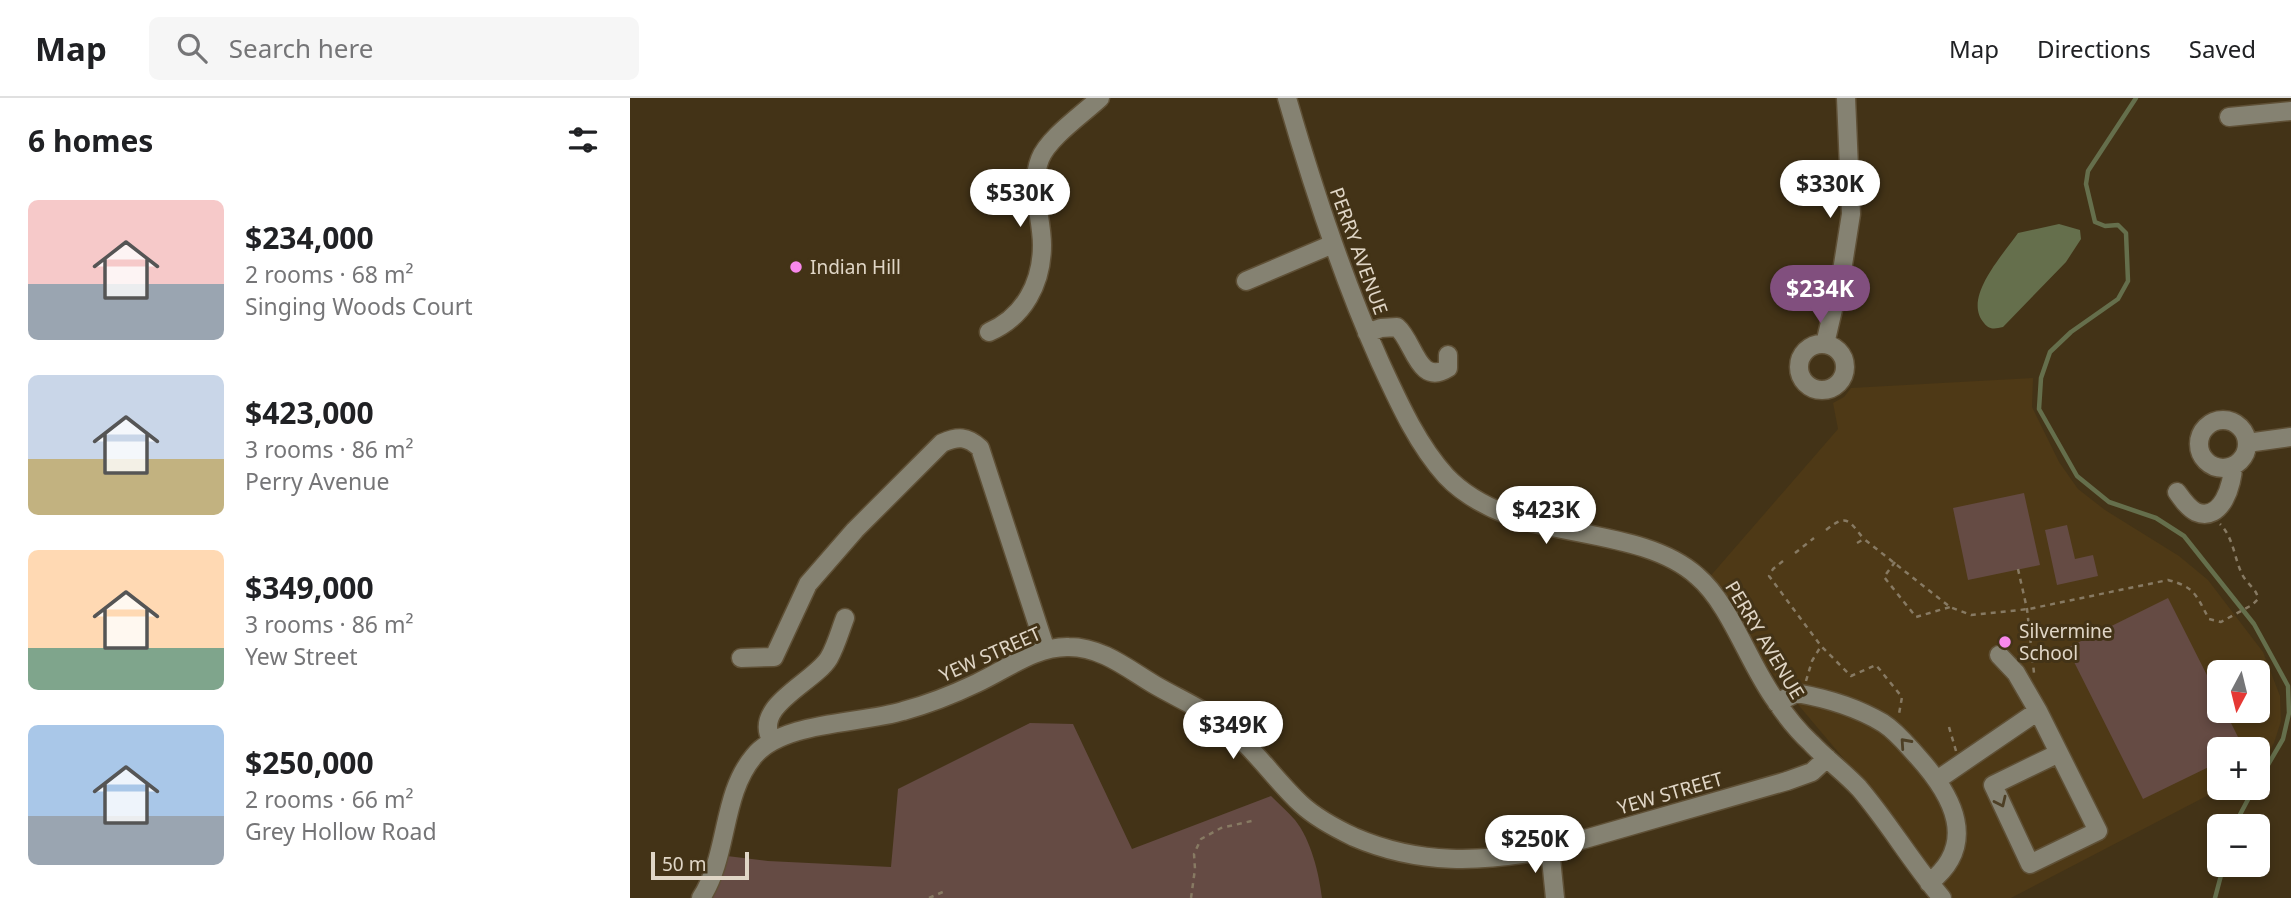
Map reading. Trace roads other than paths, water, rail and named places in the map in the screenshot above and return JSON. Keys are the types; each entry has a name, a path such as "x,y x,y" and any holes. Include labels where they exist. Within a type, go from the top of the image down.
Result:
{"street":[{"path":"989,332 1005,325 1021,310 1032,292 1042,245 1035,178 1040,158 1050,144 1100,98"},
{"name":"PERRY AVENUE","path":"1287,98 1310,177 1367,333 1419,439 1440,468 1457,486 1480,503 1517,518 1652,550 1685,566 1706,584 1718,600 1777,703 1808,741 1861,792 1942,898"},
{"path":"1825,344 1842,271 1851,214 1846,98"},
{"path":"2229,117 2291,111"},
{"path":"1246,281 1333,244"},
{"path":"1367,333 1381,328 1397,327 1405,335 1419,363 1429,372 1437,374 1448,368 1448,355"},
{"path":"2228,420 2242,428 2248,443 2244,457 2233,466 2225,468 2209,464 2200,451 2201,435 2212,423 2228,420"},
{"path":"741,658 774,657 808,584 855,530 942,443 955,437 970,438 980,448 1046,650"},
{"path":"2248,443 2291,437"},
{"path":"2177,492 2196,512 2208,512 2221,504 2228,495 2233,466"},
{"path":"772,741 766,726 771,715 784,699 828,660 845,618"},
{"name":"YEW STREET","path":"701,898 716,869 741,779 755,755 772,741 798,731 872,719 912,709 959,692 1046,650 1071,647 1097,652 1213,717 1231,730 1310,812 1376,846 1412,856 1455,860 1510,857 1550,849 1787,781 1812,772 1826,758"},
{"path":"1999,655 2016,673 2038,711 2059,753 2098,831 2030,864 1993,785 2059,753"},
{"path":"1777,703 1791,694 1805,695 1864,713 1895,732 1937,780 1953,810 1958,837 1951,861 1929,883"},
{"path":"1937,780 2038,711"},
{"path":"1550,849 1556,898"}],"waterway":[{"path":"2136,98 2088,171 2086,184 2095,222 2105,226 2118,225 2126,233 2128,281 2118,299 2071,332 2050,352 2041,378 2039,409 2077,476 2109,502 2156,518 2184,536 2254,624 2288,686 2289,713 2283,739 2270,761"},
{"path":"2240,814 2248,800"},
{"path":"2215,898 2221,877"}],"place":[{"name":"Indian Hill","path":"796,267"},
{"name":"Silvermine School","path":"2005,642"}]}
